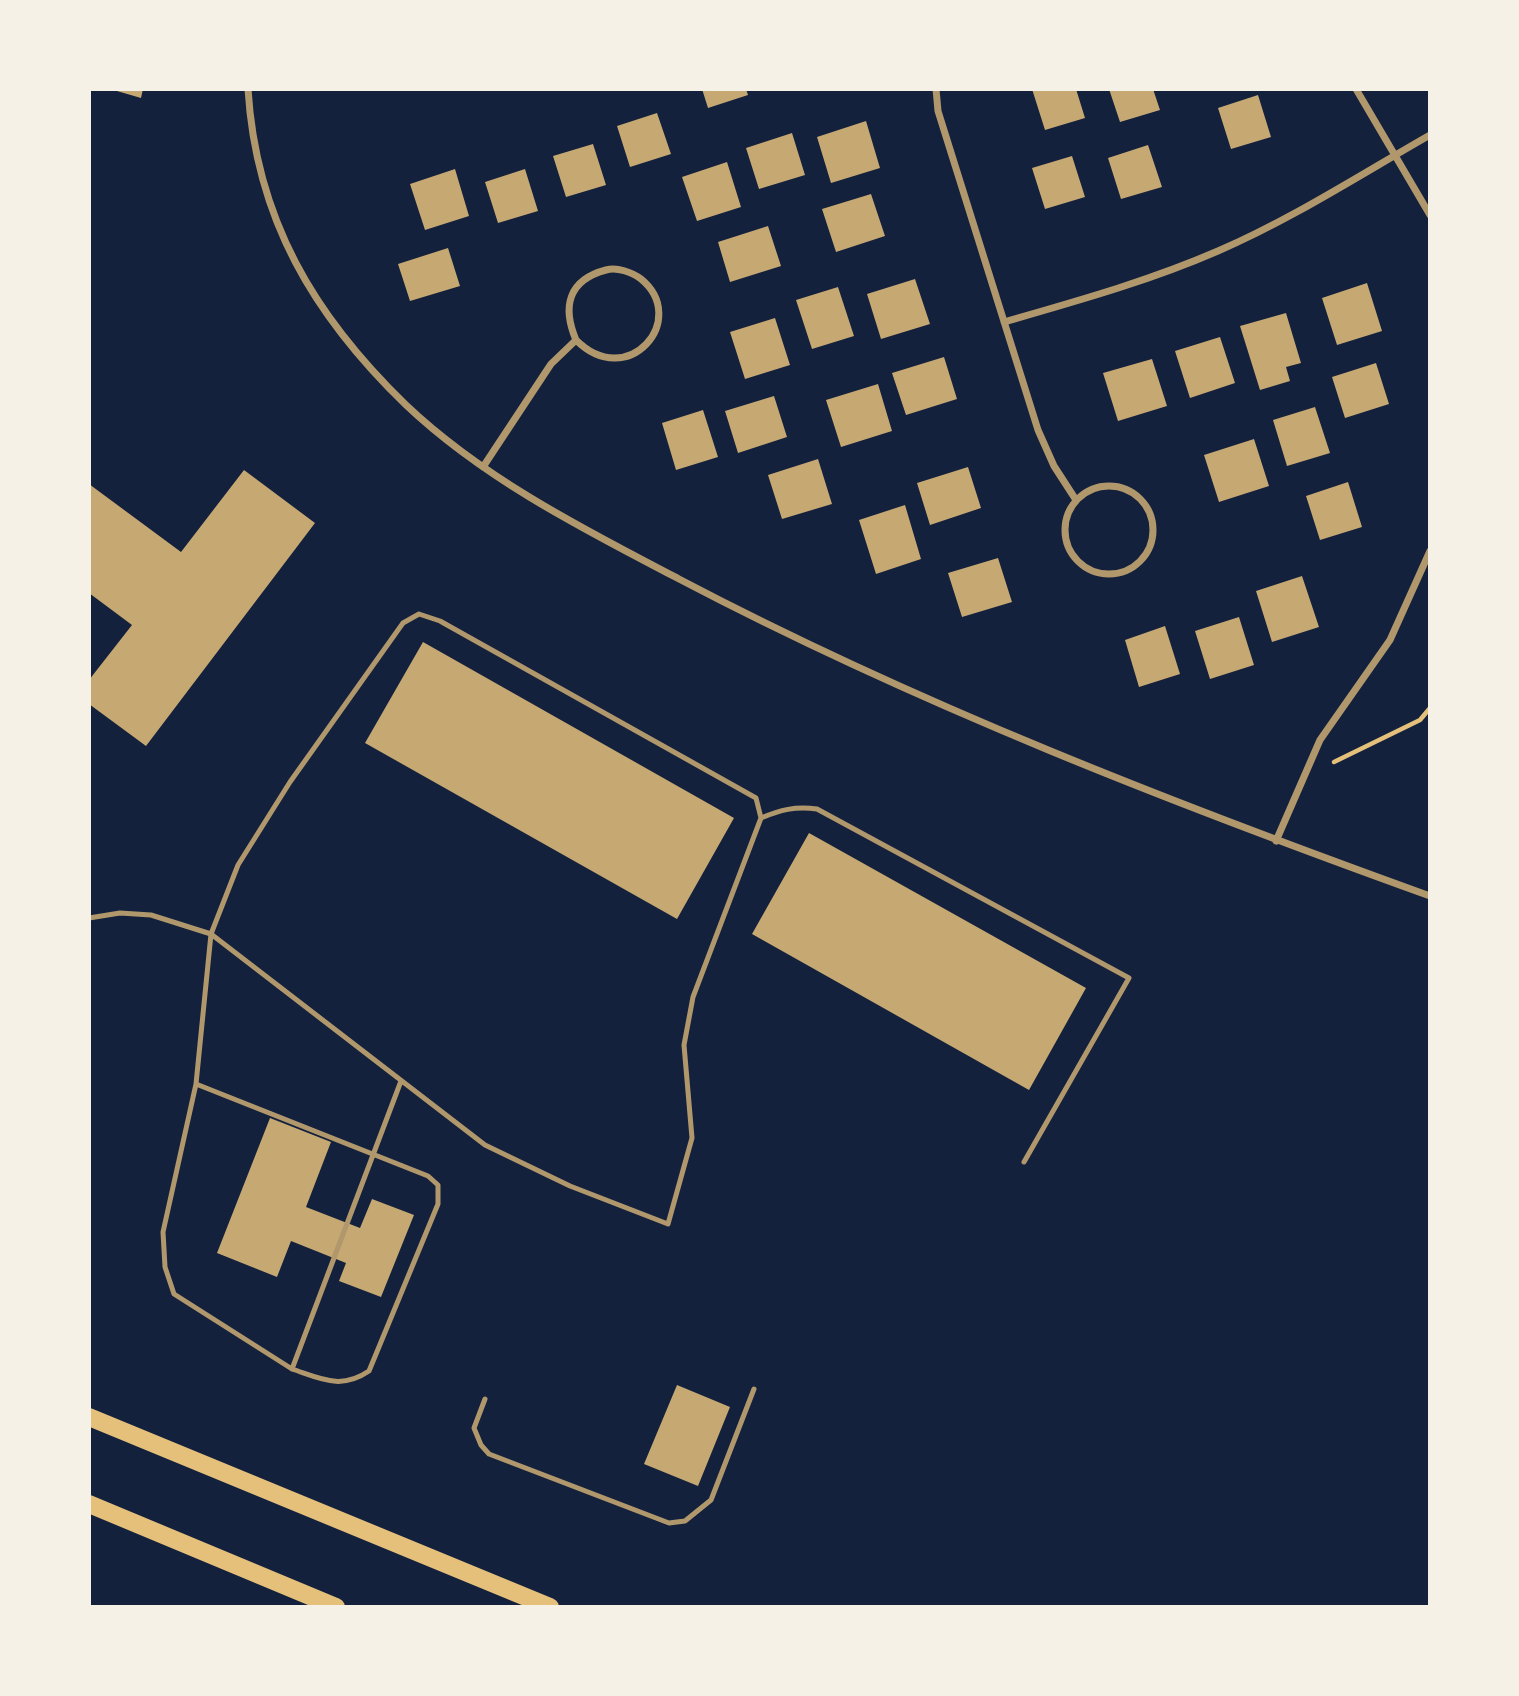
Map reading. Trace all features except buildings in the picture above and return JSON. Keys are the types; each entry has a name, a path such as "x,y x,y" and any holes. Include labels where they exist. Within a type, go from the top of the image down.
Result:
{"main road":[{"path":"89,1417 550,1607"},
{"path":"89,1504 336,1607"}],"street":[{"path":"248,89 261,177 282,239 315,296 357,353 408,406 483,467 614,545 855,668 1276,841 1430,896"},
{"path":"936,89 937,111 1038,430 1054,466 1076,500"},
{"path":"1356,89 1430,215"},
{"path":"1004,322 1135,284 1218,251 1287,217 1430,135"},
{"path":"613,269 635,274 647,284 656,298 659,318 654,336 642,350 622,359 605,359 589,354 576,340 568,320 569,302 578,285 591,274 613,269"},
{"path":"483,467 551,364 576,340"},
{"path":"1113,486 1131,492 1143,502 1151,516 1151,543 1144,557 1126,571 1107,574 1090,570 1078,562 1068,547 1064,531 1067,514 1076,500 1097,487 1113,486"},
{"path":"1276,841 1320,740 1390,639 1430,551"}],"lane":[{"path":"89,918 120,913 151,915 211,934 485,1145 509,1159 668,1224 692,1138 684,1045 693,997 761,818 756,798 440,621 419,614 403,623 290,782 238,865 211,934 196,1084 163,1232 164,1267 174,1294 292,1369 335,1382 354,1381 369,1371 438,1204 438,1185 428,1176 196,1084"},
{"path":"761,818 791,808 817,809 1129,978 1024,1162"},
{"path":"292,1369 401,1081"},
{"path":"485,1399 474,1429 481,1445 489,1454 669,1522 685,1521 711,1500 754,1389"}],"path":[{"path":"1304,777 1420,720 1430,708"}]}
